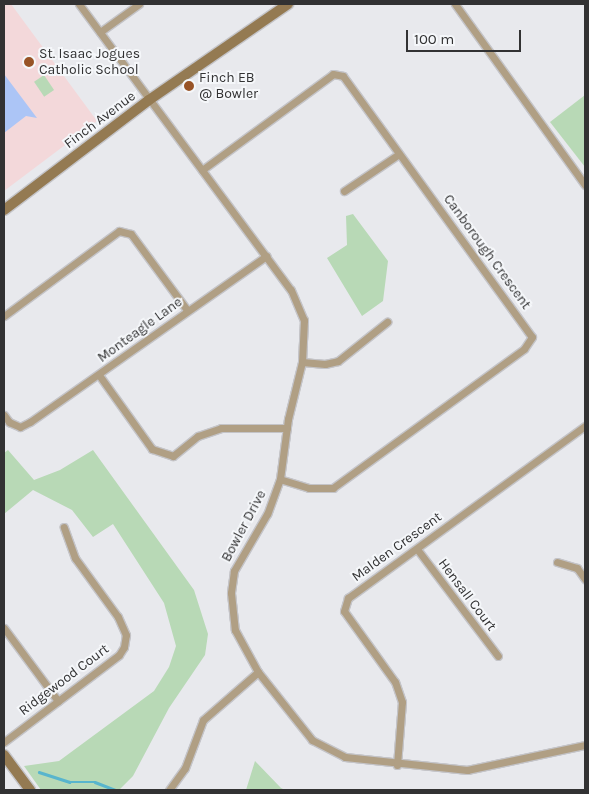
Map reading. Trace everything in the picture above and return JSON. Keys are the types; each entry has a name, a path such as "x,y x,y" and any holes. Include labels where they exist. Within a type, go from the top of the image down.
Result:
{"main road":[{"name":"Finch Avenue","path":"4,210 149,100 288,4"},
{"path":"4,755 30,790"}],"street":[{"name":"Bowler Drive","path":"79,4 291,290 304,320 302,362 286,428 280,479 267,514 234,571 231,593 235,630 258,672 298,725 327,750 346,757 396,765 467,770 585,745"},
{"path":"100,32 139,4"},
{"path":"455,4 585,184"},
{"name":"Canborough Crescent","path":"202,170 333,74 343,76 532,337 524,348 333,488 309,488 280,479"},
{"path":"344,191 399,154"},
{"path":"4,316 119,231 131,234 187,310"},
{"name":"Monteagle Lane","path":"266,256 187,310 99,375 152,449 173,456 198,436 221,428 286,428"},
{"path":"302,362 325,364 338,361 387,322"},
{"path":"4,415 9,422 20,427 99,375"},
{"name":"Malden Crescent","path":"396,765 402,702 395,682 344,611 348,598 585,426"},
{"name":"Ridgewood Court","path":"4,742 119,655 126,635 118,616 75,558 64,527"},
{"name":"Hensall Court","path":"417,549 498,656"},
{"path":"557,562 577,568 585,579"},
{"path":"4,628 58,701"},
{"path":"169,790 185,768 202,720 258,672"}],"shaded area":[{"name":"St. Isaac Jogues Catholic School","path":"4,4 11,4 97,121 4,191"}],"green space":[{"path":"44,75 54,90 44,97 34,82"},
{"path":"585,95 585,167 550,122"},
{"path":"353,214 388,261 383,301 362,316 327,258 347,245 346,216"},
{"path":"8,450 34,480 60,470 93,450 194,590 208,634 205,655 169,708 133,776 119,790 41,790 24,766 59,761 154,691 169,667 176,646 164,603 113,524 93,537 72,510 33,490 4,514 4,453"},
{"path":"255,761 281,788 285,790 246,790"}],"building":[{"path":"4,74 37,118 26,116 4,133"}],"waterway":[{"path":"39,772 69,782 95,782 116,790"}],"place":[{"name":"St. Isaac Jogues Catholic School","path":"29,62"},
{"name":"Finch EB @ Bowler","path":"189,86"}]}
